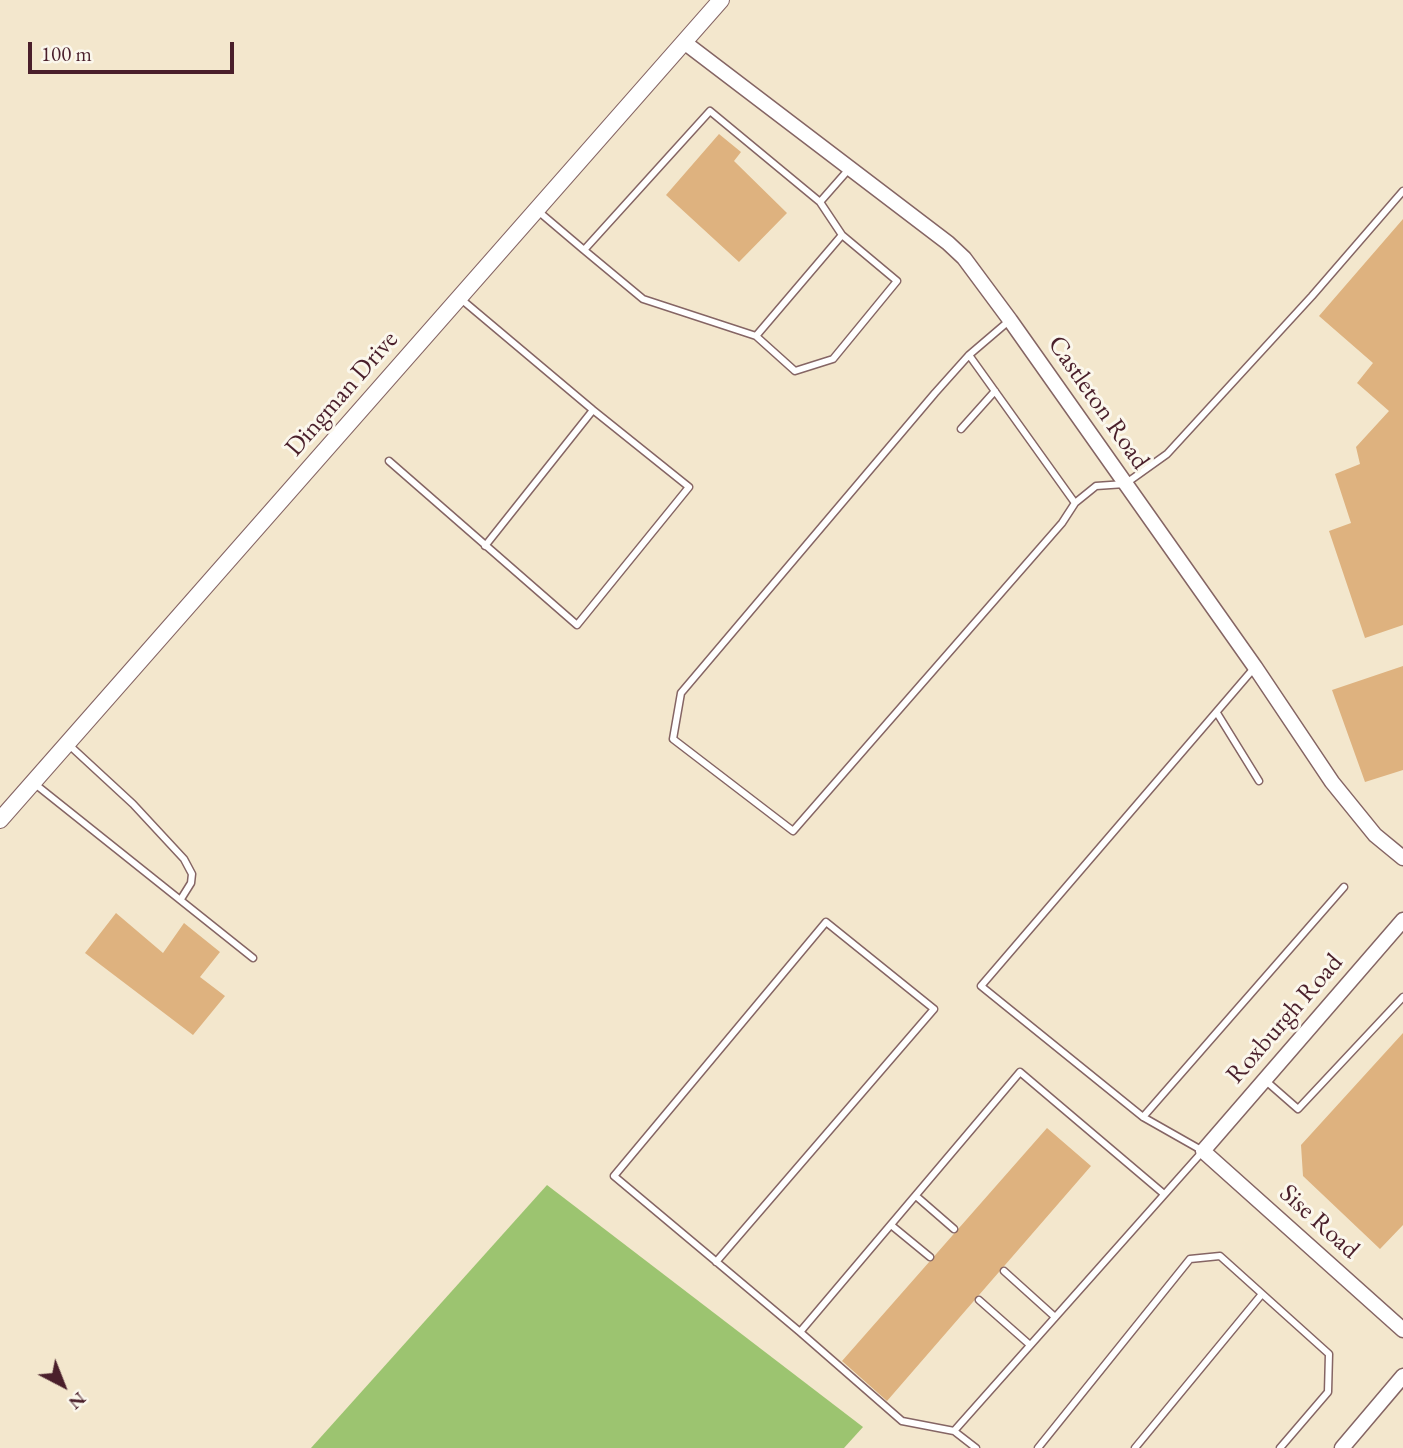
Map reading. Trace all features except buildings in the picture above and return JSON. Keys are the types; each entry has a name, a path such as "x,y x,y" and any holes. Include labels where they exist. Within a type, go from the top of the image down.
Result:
{"main road":[{"name":"Dingman Drive","path":"0,820 721,0"}],"street":[{"name":"Castleton Road","path":"684,42 948,243 980,278 1353,810 1376,835 1403,858"},
{"name":"Roxburgh Road","path":"1203,1151 1403,920"},
{"name":"Sise Road","path":"1203,1151 1400,1322"},
{"path":"1342,1448 1403,1376"}],"lane":[{"path":"537,210 584,250 643,299 757,336 795,371 832,359 897,281 842,235 820,202 710,111 584,250"},
{"path":"820,202 850,168"},
{"path":"1010,320 969,355 935,393 681,693 673,739 793,831 1062,523 1075,503 1096,486 1125,484 1167,454 1312,296 1403,191"},
{"path":"757,336 842,235"},
{"path":"389,461 576,625 689,487 460,298"},
{"path":"969,355 1075,503"},
{"path":"961,429 995,391"},
{"path":"485,546 593,410"},
{"path":"954,1431 1203,1151 1143,1117 981,986 1255,667"},
{"path":"1217,713 1259,781"},
{"path":"68,744 133,804 184,859 192,874 191,883 181,899"},
{"path":"33,783 253,958"},
{"path":"1143,1117 1344,887"},
{"path":"716,1262 934,1009 826,922 614,1176 902,1421 954,1431 976,1448"},
{"path":"1265,1079 1298,1109 1403,997"},
{"path":"800,1332 1020,1072 1164,1194"},
{"path":"916,1196 954,1229"},
{"path":"891,1225 930,1257"},
{"path":"1038,1448 1190,1259 1220,1256 1329,1354 1328,1392 1280,1448"},
{"path":"1004,1271 1055,1317"},
{"path":"1135,1448 1262,1294"},
{"path":"979,1300 1030,1345"}],"green space":[{"path":"547,1185 863,1427 844,1448 311,1448"}]}
